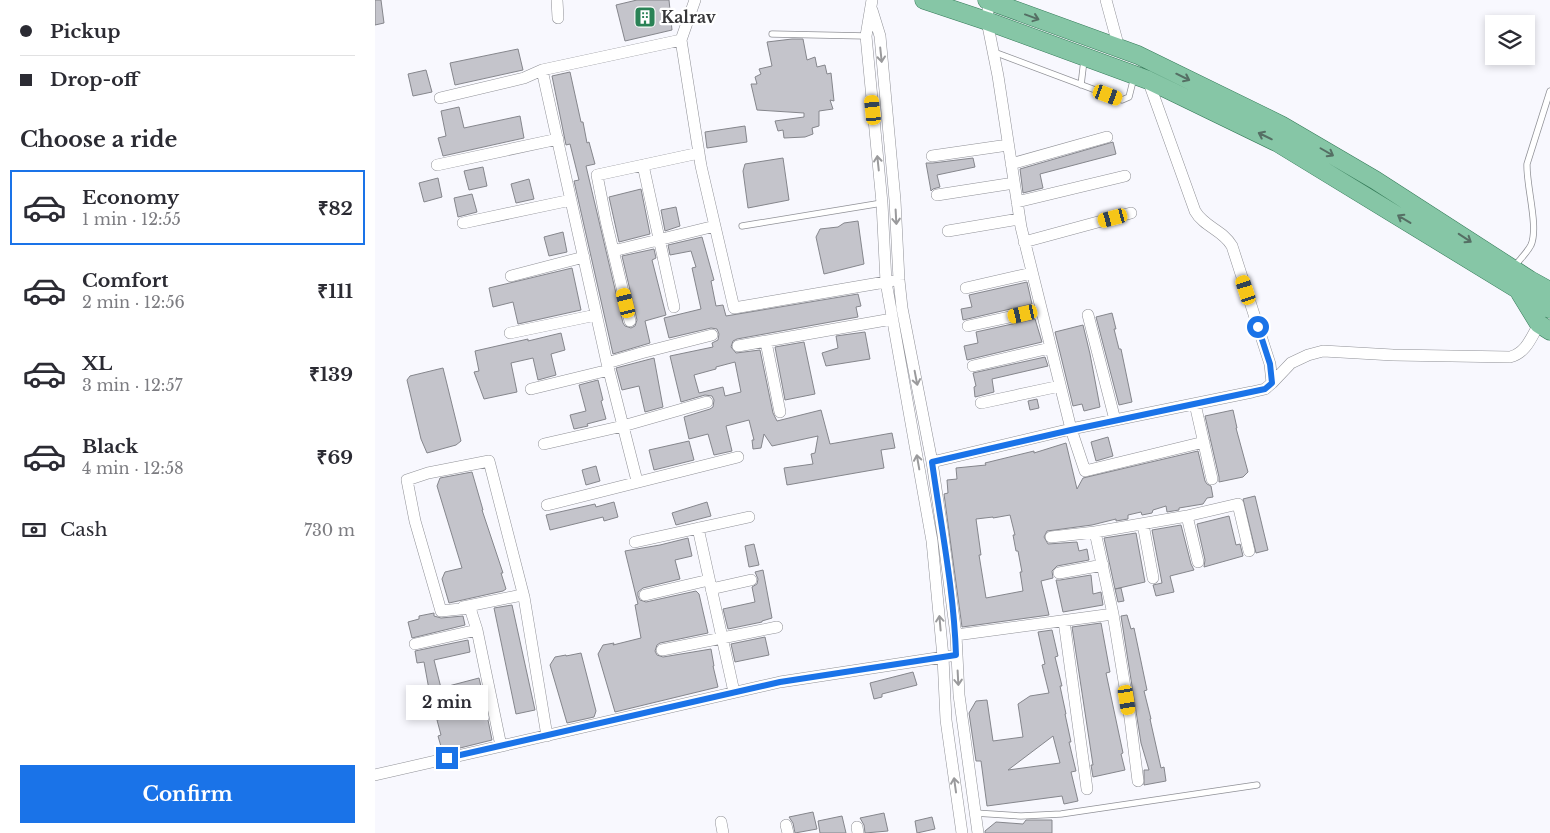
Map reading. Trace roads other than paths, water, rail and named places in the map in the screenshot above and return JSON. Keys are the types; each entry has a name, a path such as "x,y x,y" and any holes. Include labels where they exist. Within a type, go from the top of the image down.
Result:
{"main road":[{"path":"925,0 1141,78 1278,143 1512,280 1550,291"},
{"path":"988,0 1147,59 1281,125 1375,180 1550,309"},
{"path":"1512,280 1544,327"}],"street":[{"path":"557,0 558,18"},
{"path":"695,0 681,40 699,153 734,308 899,280"},
{"path":"988,0 987,21 1019,219 1071,430 1085,471 1204,442"},
{"path":"1106,0 1119,48"},
{"path":"872,4 866,36 882,203 886,282 932,541 943,657 946,720 962,833"},
{"path":"872,4 881,46 895,200 902,308 932,462 956,635 959,695 978,833"},
{"path":"440,98 524,78 542,70 681,40"},
{"path":"542,70 608,367 637,482"},
{"path":"1141,78 1195,211 1203,222 1223,235 1232,246 1270,364 1272,383"},
{"path":"437,165 557,138"},
{"path":"1011,164 1107,138"},
{"path":"932,156 1007,145"},
{"path":"631,321 613,251 597,175 699,153"},
{"path":"643,165 674,307"},
{"path":"1017,202 1125,176"},
{"path":"937,195 1014,183"},
{"path":"463,223 571,200"},
{"path":"1024,242 1131,213"},
{"path":"948,231 1019,219"},
{"path":"613,251 715,226"},
{"path":"511,276 584,257"},
{"path":"966,288 1032,273"},
{"path":"968,326 1041,310"},
{"path":"510,333 597,315"},
{"path":"1088,315 1115,420"},
{"path":"737,346 892,318"},
{"path":"932,462 1115,420 1265,389 1291,363 1308,355 1323,351 1393,355 1509,357 1518,355 1523,351 1544,327"},
{"path":"531,389 608,367 641,353 712,335"},
{"path":"767,342 780,412"},
{"path":"973,366 1051,348"},
{"path":"981,403 1060,386"},
{"path":"544,444 623,426 707,402"},
{"path":"1195,404 1212,478"},
{"path":"547,505 738,457"},
{"path":"441,611 415,521 407,480 428,473 489,460 522,595 547,736"},
{"path":"1051,537 1143,524 1238,504 1249,551"},
{"path":"1187,516 1198,562"},
{"path":"635,542 749,517"},
{"path":"1143,524 1153,578"},
{"path":"698,528 734,692"},
{"path":"1095,532 1113,614 1138,781"},
{"path":"1059,574 1103,566"},
{"path":"645,595 751,580"},
{"path":"441,611 522,595"},
{"path":"441,611 470,608 477,630 501,746"},
{"path":"956,635 1113,614"},
{"path":"1064,621 1087,789"},
{"path":"662,650 777,627"},
{"path":"415,644 477,630"},
{"path":"375,775 780,682 956,655"},
{"path":"433,713 492,701"}],"lane":[{"path":"772,34 866,36"},
{"path":"993,51 1125,100 1141,78"},
{"path":"1081,85 1084,56"},
{"path":"1512,280 1531,246 1533,224 1527,164 1550,91"},
{"path":"742,226 882,203"},
{"path":"975,814 1021,816 1061,814 1257,784"}],"place":[{"name":"Kalrav","path":"645,17"}]}
